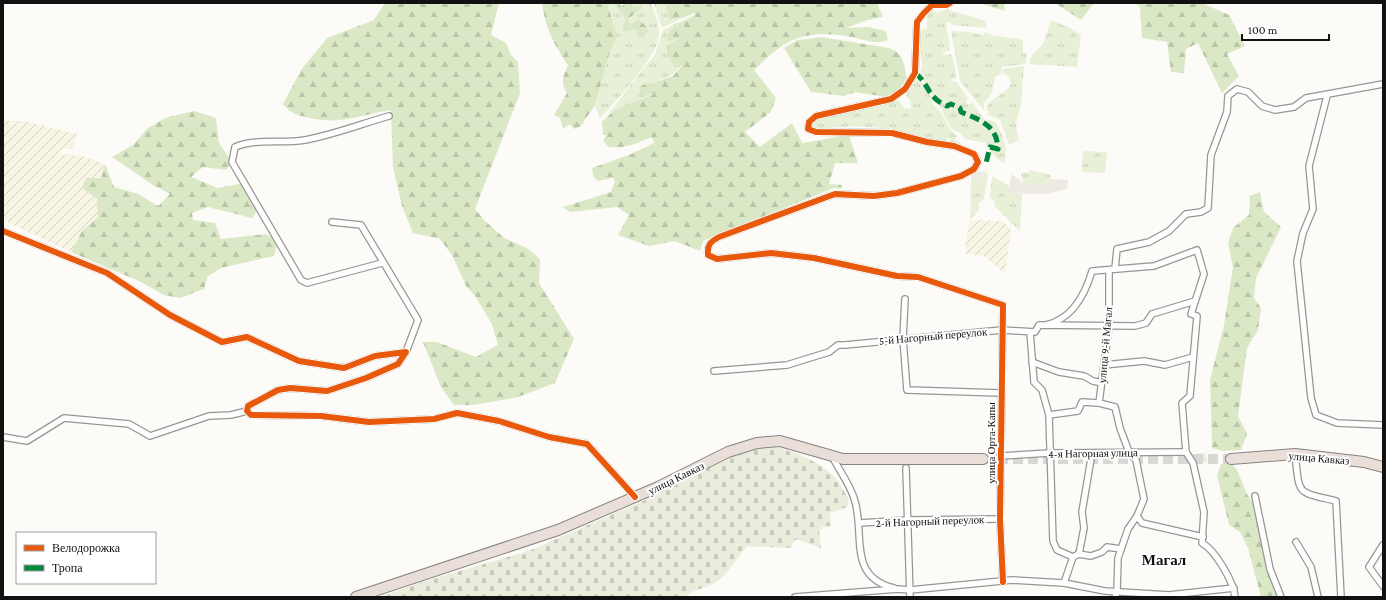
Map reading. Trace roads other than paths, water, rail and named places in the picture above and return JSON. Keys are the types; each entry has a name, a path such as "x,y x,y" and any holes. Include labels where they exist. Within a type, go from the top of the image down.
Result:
{"highway":[{"name":"улица Кавказ","path":"356,597 537,538 635,497 728,452 757,443 780,441 832,456 860,460 983,459"},
{"name":"улица Кавказ","path":"1231,459 1295,454 1364,462 1383,467"}],"street":[{"name":"улица Орта-Капы","path":"950,3 946,5 932,5 922,14 917,22 916,73 905,89 891,99 816,116 810,122 808,129 816,132 892,133 927,142 954,146 974,154 978,162 976,166 961,176 897,193 874,196 835,194 719,237 710,242 707,249 708,255 717,259 771,253 814,258 897,276 918,277 1002,305 1000,519 1003,582"},
{"path":"1383,84 1327,96 1309,166 1313,209 1303,233 1297,261 1311,398 1316,415 1337,424 1383,425"},
{"name":"улица 9-й Магал","path":"1099,403 1109,326 1112,270 1117,249 1149,242 1169,231 1186,214 1201,212 1208,208 1211,155 1226,112 1228,96 1238,89 1248,92 1262,106 1275,110 1294,107 1306,98 1327,96"},
{"path":"382,263 307,283 301,280 232,162 235,147 247,142 267,143 305,140 388,116"},
{"path":"247,411 248,406 278,390 290,388 327,391 366,378 398,364 406,352 418,320 382,263 361,225 332,222"},
{"path":"3,231 107,273 170,315 222,342 247,337 299,361 344,368 375,356 406,352"},
{"path":"1046,325 1058,322 1077,303 1088,283 1092,271 1154,266 1197,250 1204,274 1191,314 1197,316 1190,396 1182,403 1186,452 1193,463 1202,502 1205,520 1202,543 1214,552 1234,588 1235,597"},
{"path":"906,299 903,339 907,390 1001,393"},
{"name":"5-й Нагорный переулок","path":"714,371 787,366 828,352 838,345 1002,330 1036,332 1039,325 1135,326 1146,323 1152,314 1195,300"},
{"path":"1030,332 1034,382 1042,390 1049,415 1053,541 1057,550 1075,556 1091,556 1102,552 1107,547 1122,549"},
{"path":"1104,365 1144,361 1165,365 1193,357"},
{"path":"1032,362 1059,372 1084,376 1093,381 1102,383"},
{"path":"1049,415 1078,411 1082,402 1099,403 1115,407 1120,428 1129,452 1136,460 1144,499 1137,516 1128,529 1118,558 1117,595"},
{"path":"3,437 27,441 64,418 129,424 150,436 209,416 231,415 247,411"},
{"path":"247,411 251,415 321,416 369,422 434,419 457,413 499,421 548,437 587,444 635,497"},
{"name":"4-я Нагорная улица","path":"1000,456 1050,453 1186,452"},
{"path":"1064,583 1084,528 1082,512 1092,453"},
{"path":"1295,454 1299,487 1304,493 1336,501 1341,597"},
{"path":"832,456 854,498 860,523 860,548 864,569 876,580 898,589"},
{"path":"906,468 910,597"},
{"path":"1256,496 1270,569 1281,597"},
{"path":"1137,516 1142,523 1203,537"},
{"name":"2-й Нагорный переулок","path":"860,523 908,520 1000,519"},
{"path":"1296,542 1311,567 1318,597"},
{"path":"1383,545 1369,567 1383,586"},
{"path":"795,597 898,589 910,590 1012,580 1064,583 1117,595 1169,596 1234,588"}],"tunnel":[{"path":"983,459 1231,459"}],"district":[{"name":"Магал","path":"1164,560"}]}
